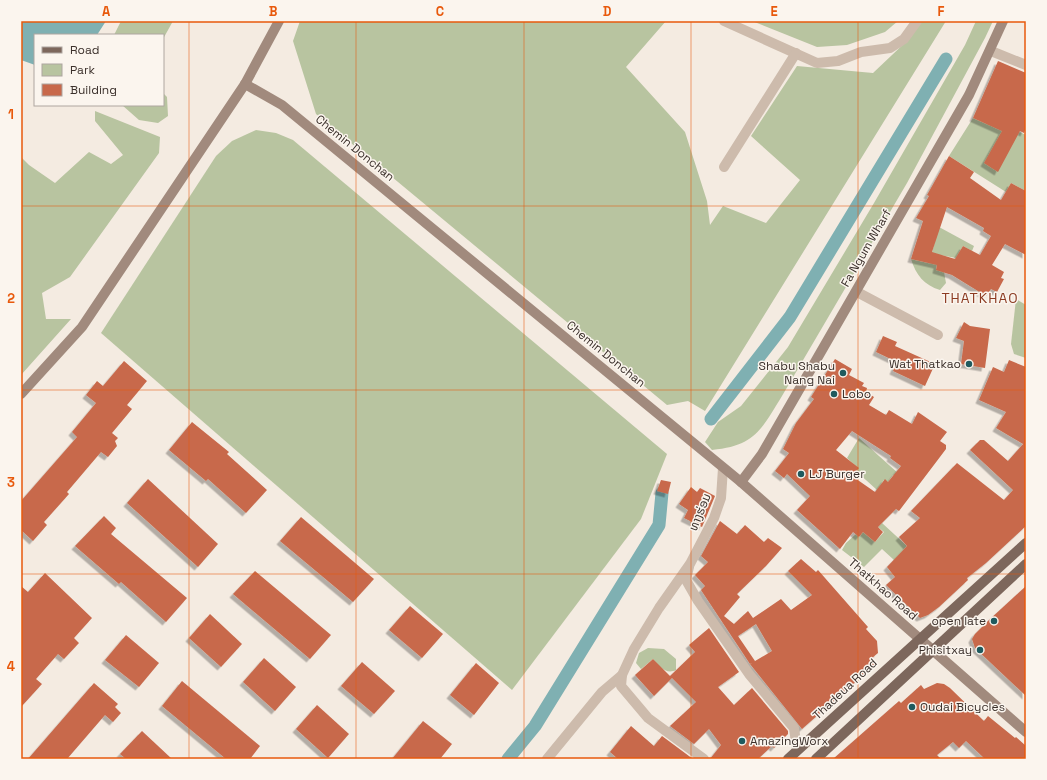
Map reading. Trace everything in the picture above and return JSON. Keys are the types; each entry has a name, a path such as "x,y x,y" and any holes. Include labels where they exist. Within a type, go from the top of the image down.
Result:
{"main road":[{"name":"Thadeua Road","path":"788,759 1026,542"},
{"path":"816,759 1026,564"}],"street":[{"path":"21,394 82,327 245,84 279,21"},
{"path":"724,21 817,63 838,61 861,52 890,48 904,39 917,21"},
{"name":"Fa Ngum Wharf","path":"741,482 762,454 817,356 857,292 969,95 991,51 1003,21"},
{"path":"991,51 1026,64"},
{"path":"724,167 796,53"},
{"name":"Chemin Donchan","path":"245,84 282,105 741,482"},
{"path":"857,292 938,335"},
{"name":"ທາງຮ່ອມ","path":"690,564 714,518 721,498 723,468"},
{"name":"Thatkhao Road","path":"741,482 1026,732"},
{"path":"690,564 659,608 634,649 622,676 621,686 648,718 704,759"},
{"path":"690,564 686,580 698,601 749,674 794,728 797,750"},
{"path":"547,759 602,692 622,676"}],"green space":[{"path":"121,21 173,21 164,37 164,34 114,34"},
{"path":"300,21 666,21 626,67 685,132 707,201 710,225 723,206 766,223 800,180 751,136 797,66 873,73 911,37 921,21 946,21 705,411 688,401 667,405 316,114 293,41"},
{"path":"752,21 898,21 885,32 847,45 817,47"},
{"path":"976,21 993,21 907,183 775,408 762,427 748,440 738,445 712,450 705,442 718,422 741,406 788,347 874,203 965,45"},
{"path":"164,94 167,97 168,116 158,123 139,120 123,106 164,106"},
{"path":"95,111 160,137 159,153 70,277 42,293 46,319 71,319 21,375 21,157 29,165 55,183 89,152 111,164 123,155 95,121"},
{"path":"973,118 987,124 1003,124 1026,135 1026,191 1011,183 1006,192 949,156"},
{"path":"256,130 276,133 293,140 667,454 641,519 512,690 101,333 216,156 232,141"},
{"path":"939,227 974,246 972,251 963,246 956,258 940,255 936,269 944,272 946,283 940,290 934,288 921,279 915,270 911,259 929,263"},
{"path":"1016,299 1026,305 1026,358 1014,354 1011,344"},
{"path":"859,438 899,474 897,477 893,475 888,482 884,480 877,490 856,471 858,468 847,458"},
{"path":"882,523 907,546 894,560 882,549 864,567 842,550 846,543 856,534 859,537 863,532 875,542 884,532 878,527"},
{"path":"648,648 664,649 676,659 676,670 666,671 653,659 641,669 636,663 639,653"}],"water":[{"path":"21,21 106,21 98,34 34,34 34,65 21,60"}],"building":[{"path":"998,61 1026,73 1026,127 1024,133 1020,131 998,172 984,163 1002,131 973,118"},
{"path":"949,156 974,172 970,178 1001,200 1011,183 1026,191 1026,255 1005,244 992,265 1004,272 1001,278 1004,279 997,292 991,289 986,296 952,275 936,270 937,265 911,259 923,221 916,218 929,196 927,195","holes":["947,207 984,228 983,231 991,236 980,255 963,246 955,259 932,252"]},
{"path":"964,322 970,326 990,329 985,368 961,364 964,341 956,338"},
{"path":"883,336 897,342 895,346 935,364 925,386 893,371 897,362 876,352"},
{"path":"835,359 852,369 849,375 864,383 862,386 867,388 866,392 874,397 869,405 886,415 889,410 912,424 918,412 947,432 940,441 946,445 946,449 899,511 896,509 878,527 883,532 875,542 863,532 859,537 853,532 840,549 797,510 810,496 787,474 784,478 775,471 789,453 783,449 796,423 814,399 811,397","holes":["852,431 891,456 890,458 901,466 888,482 885,479 875,492 852,476 859,468 836,450"]},
{"path":"1009,360 1026,367 1026,526 986,563 967,578 968,580 939,607 928,615 920,618 886,585 895,577 887,567 907,546 899,537 920,518 911,511 957,463 1004,500 1013,490 970,450 980,440 984,440 1008,461 1023,444 996,428 1006,412 979,400 993,367 1004,372"},
{"path":"124,361 147,381 127,405 132,409 112,433 118,438 115,441 117,446 108,457 101,452 67,492 69,494 44,522 47,525 33,541 21,530 21,501 77,437 72,432 96,403 86,395 97,381 103,386"},
{"path":"192,422 229,452 227,454 267,490 246,513 208,479 206,481 169,450"},
{"path":"148,479 218,544 198,567 127,503"},
{"path":"661,480 671,482 668,494 657,491"},
{"path":"691,487 697,492 700,488 715,496 702,527 684,518 688,510 679,504"},
{"path":"104,516 116,528 111,534 187,598 166,622 121,582 119,584 75,546"},
{"path":"301,517 374,579 353,602 280,541"},
{"path":"720,521 737,534 745,525 764,542 768,538 782,548 737,594 740,597 724,616 734,624 748,611 753,618 781,599 791,610 812,595 788,571 801,559 816,572 818,570 868,627 866,629 877,641 878,653 872,658 876,664 802,729 750,664 701,590 705,586 695,575 708,562 701,556","holes":["756,624 772,651 750,664 755,661 738,636"]},
{"path":"255,571 331,635 310,659 233,594"},
{"path":"45,573 92,618 74,638 79,643 64,659 58,654 36,679 42,684 21,707 21,586 28,592"},
{"path":"1026,586 1026,696 975,648 972,639 989,620"},
{"path":"410,606 443,634 422,658 389,630"},
{"path":"210,614 242,644 221,667 189,638"},
{"path":"709,628 739,672 718,687 734,705 752,688 788,731 788,734 774,748 772,746 758,759 710,759 721,745 709,729 694,744 670,726 696,702 672,678 654,696 635,675 653,659 670,676 695,652 689,645"},
{"path":"126,635 159,663 139,687 105,660"},
{"path":"264,658 296,687 275,711 243,682"},
{"path":"362,662 395,691 374,714 341,686"},
{"path":"476,663 499,683 474,715 450,695"},
{"path":"182,681 260,746 250,759 226,759 162,706"},
{"path":"94,683 118,704 115,707 121,713 113,722 105,715 67,759 28,759"},
{"path":"937,683 944,684 950,688 984,721 988,716 1015,738 1016,737 1026,746 1026,759 985,759 966,741 959,748 953,742 937,755 941,759 833,759 899,701 901,703 921,685 924,689"},
{"path":"317,705 349,734 328,758 296,729"},
{"path":"423,721 452,744 440,759 392,759"},
{"path":"631,726 654,746 662,736 693,759 618,759 610,752"},
{"path":"142,731 172,759 126,759 120,754"}],"waterway":[{"path":"711,419 790,317 946,59"},
{"path":"508,759 535,726 659,525 662,493"}],"place":[{"name":"Wat Thatkao","path":"969,364"},
{"name":"Shabu Shabu Nang Nai","path":"843,373"},
{"name":"Lobo","path":"834,394"},
{"name":"LJ Burger","path":"801,474"},
{"name":"open late","path":"994,621"},
{"name":"Phisitxay","path":"980,650"},
{"name":"Oudai Bicycles","path":"912,707"},
{"name":"AmazingWorx","path":"742,741"}],"district":[{"name":"THATKHAO","path":"980,298"}]}
